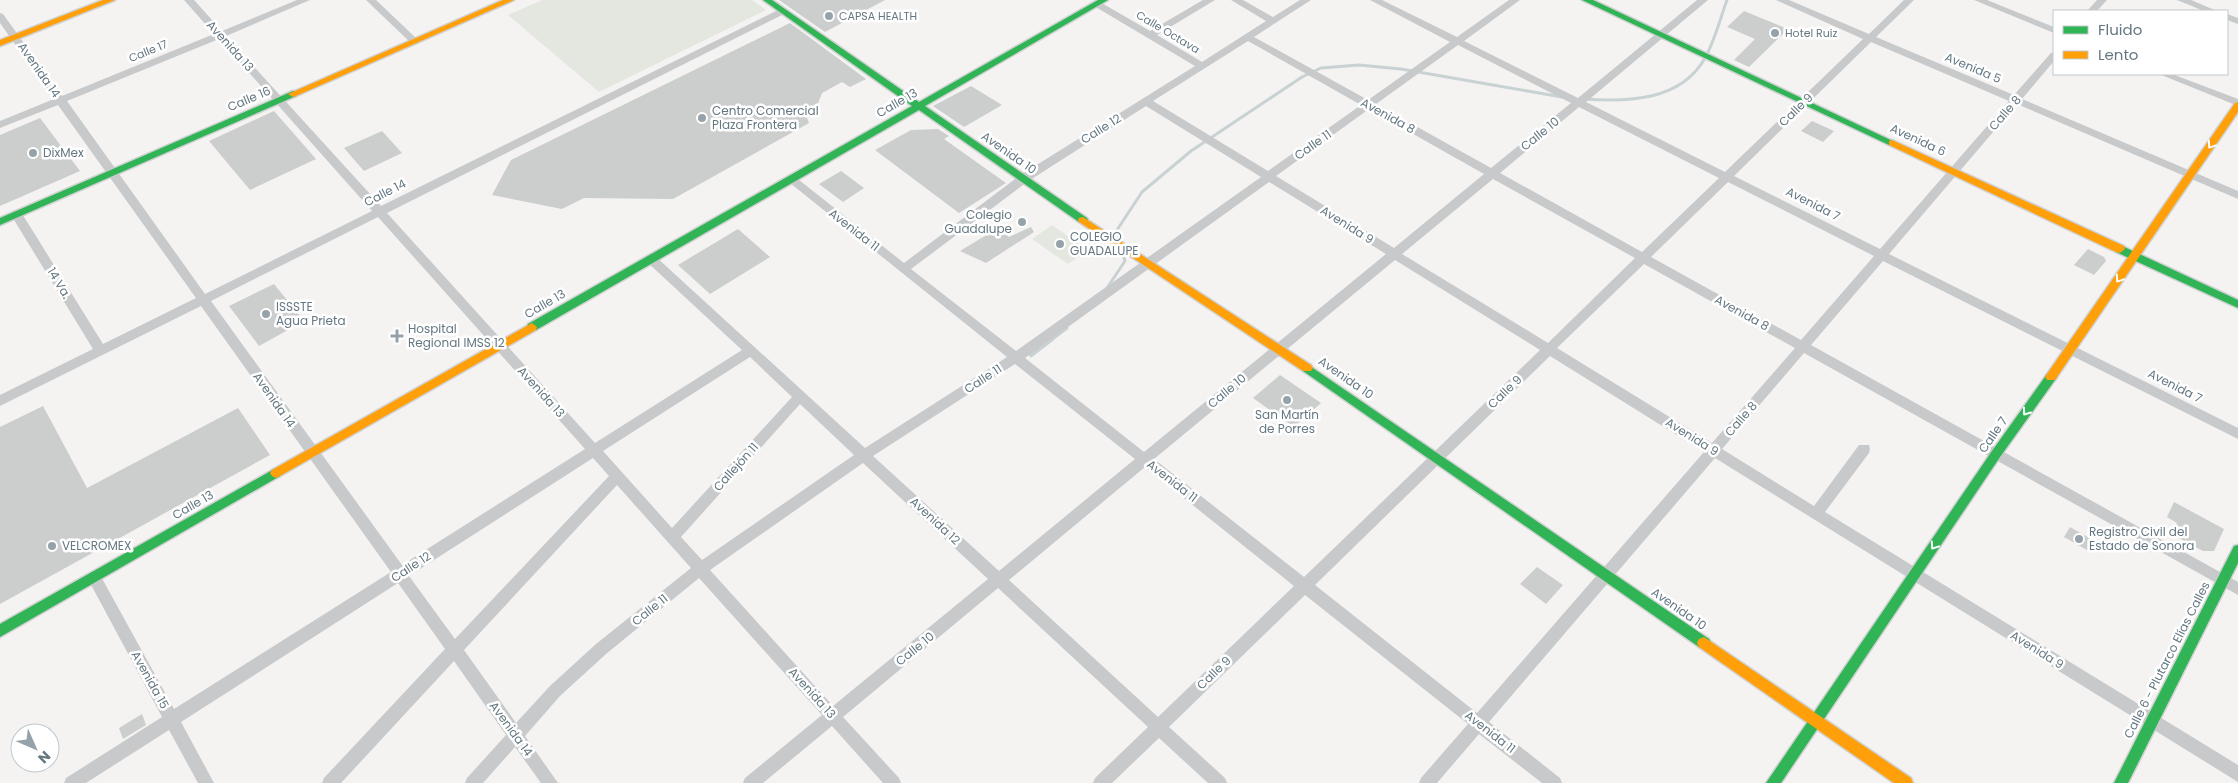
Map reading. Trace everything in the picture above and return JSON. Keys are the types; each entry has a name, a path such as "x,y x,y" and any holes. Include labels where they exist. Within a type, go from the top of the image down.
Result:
{"street":[{"path":"0,42 111,0"},
{"name":"Avenida 13","path":"189,0 893,783"},
{"name":"Calle 17","path":"0,125 305,0"},
{"path":"371,0 415,42"},
{"name":"Calle 16","path":"0,222 510,0"},
{"name":"Avenida 10","path":"767,0 1108,238 1279,349 1906,783"},
{"path":"1150,35 1210,0"},
{"path":"1236,0 1273,21"},
{"name":"Calle 12","path":"903,269 1023,179 1306,0"},
{"name":"Avenida 7","path":"1375,0 2238,434"},
{"name":"Calle 11","path":"473,783 555,690 601,649 700,569 864,455 1015,358 1268,176 1459,42 1515,0"},
{"name":"Avenida 6","path":"1586,0 2238,304"},
{"name":"Calle 10","path":"752,783 1703,0"},
{"name":"Avenida 5","path":"1782,0 2238,195"},
{"name":"Calle 9","path":"1101,783 1909,0"},
{"path":"1979,0 2053,30"},
{"path":"2093,10 2102,0"},
{"path":"2182,0 2209,10"},
{"name":"Calle Octava","path":"1100,2 1202,66"},
{"name":"Calle 13","path":"0,631 1100,2"},
{"name":"Calle 14","path":"0,401 783,11"},
{"name":"Avenida 14","path":"0,16 311,453 550,783"},
{"name":"Avenida 8","path":"1247,38 2238,589"},
{"name":"Calle 8","path":"1427,783 2053,57"},
{"path":"2166,75 2238,104"},
{"name":"Avenida 9","path":"1146,101 2238,774"},
{"name":"Calle 7","path":"1773,783 1996,454 2071,350 2238,104"},
{"name":"Avenida 11","path":"790,179 1554,783"},
{"name":"14 Va.","path":"17,215 101,351"},
{"name":"Avenida 12","path":"651,259 1219,783"},
{"name":"Calle 12","path":"72,783 750,351"},
{"name":"Callejón 11","path":"672,538 800,396"},
{"path":"1816,514 1864,449"},
{"path":"330,783 453,649 617,476"},
{"name":"Calle 6 - Plutarco Elías Calles","path":"2120,783 2238,550"},
{"name":"Avenida 15","path":"94,577 206,783"}],"shaded area":[{"path":"542,0 752,0 766,10 599,92 508,15"},
{"name":"COLEGIO GUADALUPE","path":"1052,225 1088,250 1068,264 1032,239"}],"building":[{"name":"CAPSA HEALTH","path":"779,0 885,0 825,32"},
{"name":"Hotel Ruiz","path":"1744,11 1788,29 1749,67 1734,60 1755,39 1727,27"},
{"name":"Centro Comercial Plaza Frontera","path":"790,23 866,79 850,87 842,82 822,93 817,106 805,113 809,123 673,199 584,198 562,209 492,195 511,160"},
{"path":"971,86 1002,105 964,127 933,106"},
{"path":"274,111 316,159 250,190 209,141"},
{"name":"DixMex","path":"40,118 80,171 0,206 0,135"},
{"path":"1812,121 1834,131 1823,142 1801,131"},
{"path":"938,129 949,136 944,139 1006,183 959,213 875,150 911,130"},
{"path":"382,131 402,153 364,171 344,148"},
{"path":"841,171 864,188 843,202 819,184"},
{"name":"Colegio Guadalupe","path":"1031,227 1034,232 986,263 960,251 998,228 1009,237"},
{"path":"738,229 770,257 710,294 678,265"},
{"path":"2088,249 2104,257 2106,261 2094,275 2074,265"},
{"name":"ISSSTE Agua Prieta","path":"274,284 304,321 259,346 229,306"},
{"name":"San Martín de Porres","path":"1280,375 1321,403 1294,427 1253,398"},
{"name":"VELCROMEX","path":"43,406 87,488 238,408 270,455 0,604 0,427"},
{"path":"2174,502 2224,529 2214,551 2203,551 2171,534 2177,523 2167,517"},
{"name":"Registro Civil del Estado de Sonora","path":"2070,527 2093,540 2087,550 2064,537"},
{"path":"1537,567 1563,585 1546,604 1520,584"},
{"path":"142,714 146,725 123,739 119,728"}],"waterway":[{"path":"1584,99 1635,99 1668,91 1682,83 1695,72 1709,51 1727,0"},
{"path":"1119,239 1117,230 1142,192 1191,151 1302,77 1321,68 1359,65 1401,69 1562,97"},
{"path":"1107,288 1125,261 1122,251"},
{"path":"1050,341 1067,328"},
{"path":"1031,355 1052,339"}],"traffic: fast":[{"path":"767,0 1083,220"},
{"path":"532,327 1104,0"},
{"path":"1586,0 1892,143"},
{"path":"0,222 293,94"},
{"path":"2120,249 2238,304"},
{"path":"1307,368 1704,643"},
{"path":"1773,783 1996,454 2051,377"},
{"path":"0,631 276,473"},
{"path":"2121,783 2238,550"}],"traffic: slow":[{"path":"0,43 111,0"},
{"path":"293,94 510,0"},
{"path":"2051,377 2238,105"},
{"path":"1892,143 2120,249"},
{"path":"1083,220 1307,368"},
{"path":"276,473 532,327"},
{"path":"1704,643 1906,783"}],"place":[{"name":"CAPSA HEALTH","path":"829,16"},
{"name":"Hotel Ruiz","path":"1775,33"},
{"name":"Centro Comercial Plaza Frontera","path":"702,118"},
{"name":"DixMex","path":"33,153"},
{"name":"Colegio Guadalupe","path":"1022,222"},
{"name":"COLEGIO GUADALUPE","path":"1060,244"},
{"name":"ISSSTE Agua Prieta","path":"266,314"},
{"name":"Hospital Regional IMSS 12","path":"397,336"},
{"name":"San Martín de Porres","path":"1287,400"},
{"name":"Registro Civil del Estado de Sonora","path":"2079,539"},
{"name":"VELCROMEX","path":"52,546"}]}
